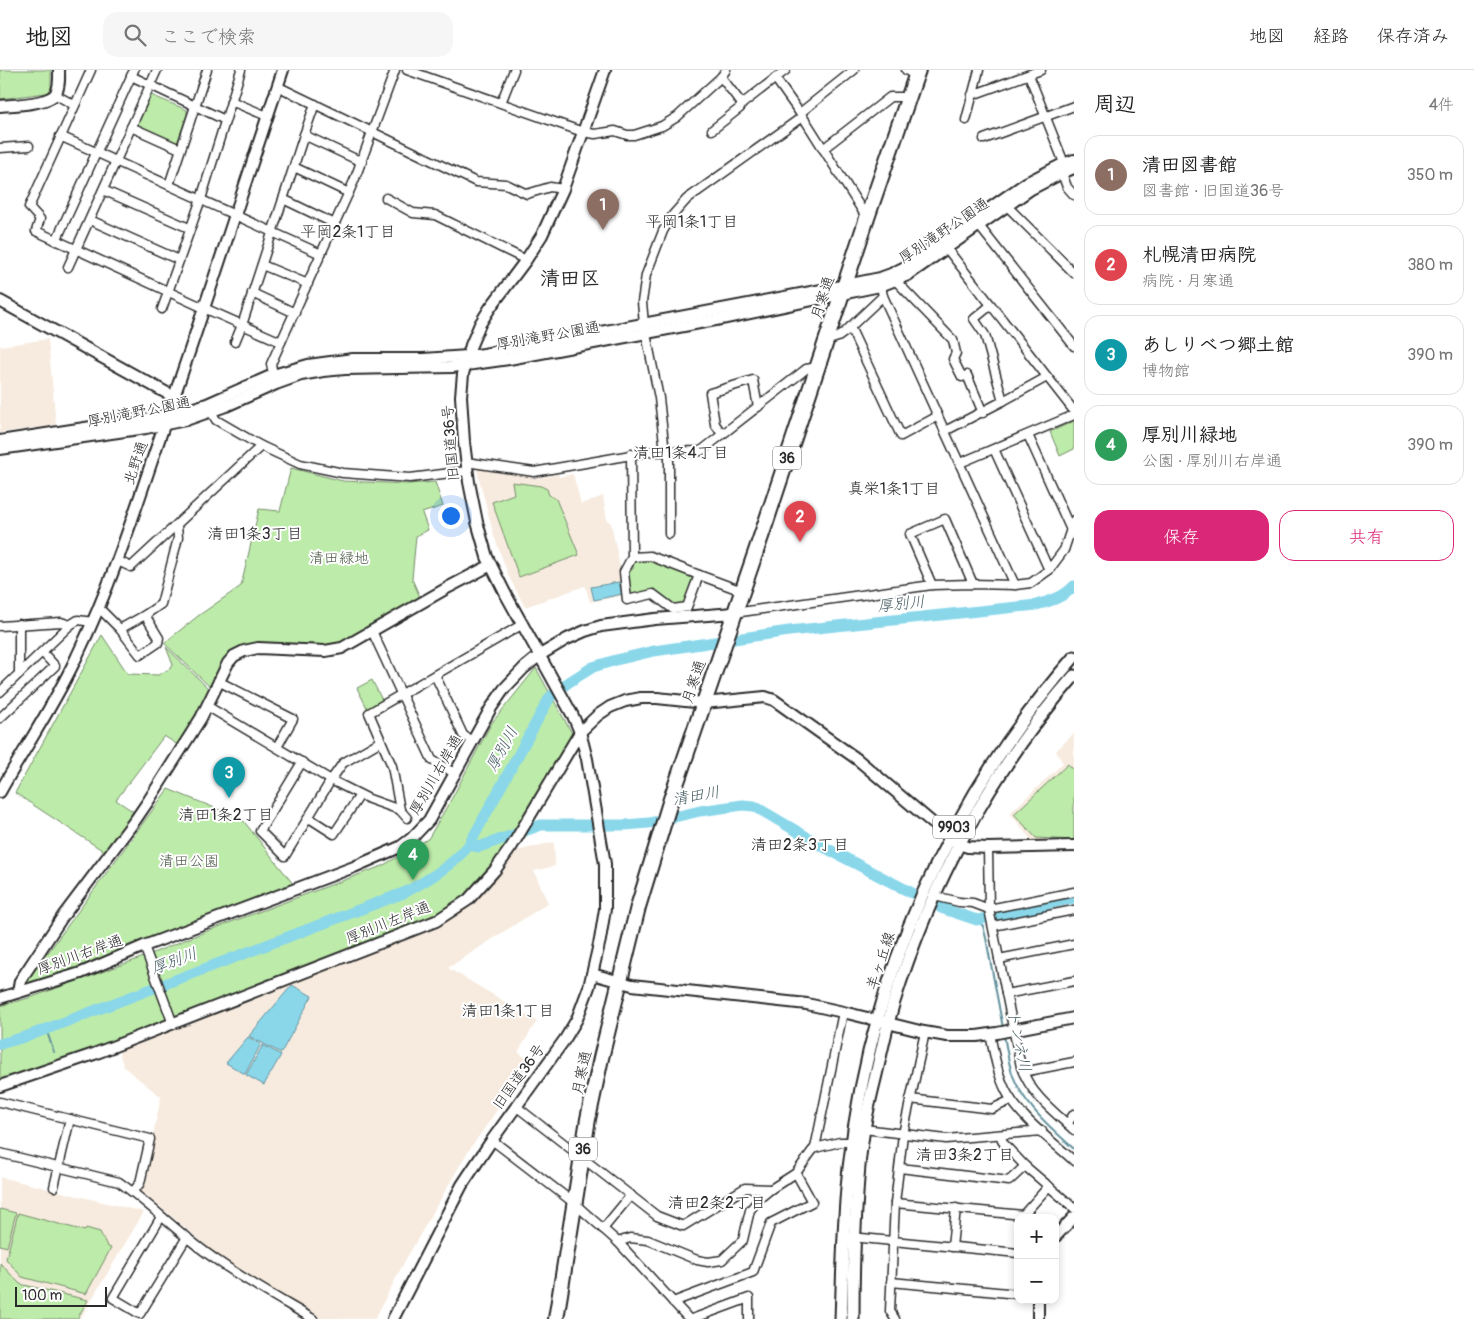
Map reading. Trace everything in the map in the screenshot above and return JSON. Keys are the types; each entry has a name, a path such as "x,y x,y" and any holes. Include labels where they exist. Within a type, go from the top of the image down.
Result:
{"highway":[{"name":"月寒通","path":"556,1319 582,1157 598,1076 638,907 671,799 909,96 914,72"}],"main road":[{"name":"羊ヶ丘線","path":"857,1142 864,1129 893,1006 954,841 984,777 1008,740 1074,657"},
{"name":"羊ヶ丘線","path":"841,1319 860,1093 877,1020 896,958 924,890 954,841 965,833 1017,749 1074,676"},
{"name":"羊ヶ丘線","path":"849,1237 853,1319"}],"street":[{"path":"0,106 42,101 56,94 59,84 59,70"},
{"path":"91,70 29,207 40,219 36,231 281,342"},
{"path":"68,267 157,70"},
{"path":"169,185 207,70"},
{"path":"162,309 242,70"},
{"name":"北野通","path":"0,792 52,706 78,656 118,561 282,70"},
{"path":"274,380 271,364 362,162 394,70"},
{"path":"407,70 583,132 595,134 615,131 634,135 662,126 677,117 724,73 742,104"},
{"path":"501,103 514,70"},
{"name":"旧国道36号","path":"393,1319 462,1185 565,1039 577,1019 592,974 606,909 605,864 587,759 580,732 487,557 477,522 467,466 461,396 463,374 472,345 485,316 526,260 542,234 563,189 604,70"},
{"path":"712,130 786,70"},
{"path":"669,534 667,452 642,302 646,275 657,243 672,216 687,199 801,115 854,70"},
{"path":"966,120 979,70"},
{"path":"972,95 1041,70"},
{"path":"56,240 133,73 150,85 225,120"},
{"path":"1030,75 1065,165 1067,187 1074,194"},
{"path":"775,78 867,218"},
{"path":"277,86 476,182 506,184 527,194 550,187 563,189"},
{"path":"56,94 74,105"},
{"path":"823,149 890,97 909,96"},
{"path":"231,101 267,116"},
{"path":"235,342 315,104"},
{"path":"984,139 1074,106"},
{"path":"132,128 180,149"},
{"path":"304,135 362,162"},
{"path":"60,136 321,254"},
{"path":"0,148 29,146"},
{"name":"厚別滝野公園通","path":"881,286 891,274 944,245 1004,203 1031,189 1065,165 1074,168"},
{"path":"294,167 349,193"},
{"path":"103,190 189,228"},
{"path":"386,198 413,213 435,215 526,260"},
{"path":"283,199 335,224"},
{"path":"1004,203 1074,274"},
{"path":"90,220 179,260"},
{"path":"976,223 1074,346"},
{"path":"944,245 1074,411"},
{"name":"厚別滝野公園通","path":"0,449 167,419 209,408 308,364 334,361 467,361 843,290 881,286 921,266 944,245"},
{"path":"262,265 308,284"},
{"path":"895,280 953,340 956,353 954,358 962,376 967,375 983,413"},
{"path":"826,341 838,337 850,327 881,286 1014,585"},
{"path":"252,293 295,313"},
{"path":"0,301 174,397"},
{"path":"991,305 974,319 985,335 1004,401"},
{"path":"850,327 901,436 938,416"},
{"path":"1067,337 1074,331"},
{"path":"209,408 216,420 261,446 300,464 343,473 410,478 467,466 534,472 630,454 700,450 806,369 818,367"},
{"path":"945,432 1047,377"},
{"path":"722,434 715,424 710,393 753,380 758,407"},
{"path":"960,463 1074,415"},
{"name":"厚別滝野公園通","path":"0,441 167,419"},
{"path":"1028,435 1072,530"},
{"path":"118,561 131,567 261,446"},
{"path":"994,449 1049,570"},
{"path":"630,454 632,557 624,572 627,600 653,594 673,609 687,607 698,575"},
{"path":"932,585 910,534 945,519 973,584"},
{"path":"733,618 932,585 1014,585 1031,582 1049,570 1064,550 1074,520"},
{"path":"120,629 161,604 178,538 177,525"},
{"path":"632,557 650,556 742,591"},
{"path":"21,991 20,981 63,916 136,819 201,718 218,681 234,656 244,651 258,648 332,651 349,644 491,565"},
{"path":"99,608 120,629 140,655 158,643 160,638 145,615"},
{"name":"厚別川右岸通","path":"0,998 81,973 144,946 345,870 400,847 412,838 429,820 456,774 472,741 504,689 524,668 540,655 576,634 601,626 655,619 733,618"},
{"path":"0,692 70,625 78,620 92,622"},
{"path":"0,626 61,622 70,625"},
{"path":"19,624 19,674"},
{"path":"400,810 392,766 368,713 523,624"},
{"path":"372,631 432,760 456,774"},
{"path":"0,718 55,666 42,652"},
{"path":"435,675 463,735 472,741"},
{"path":"218,681 293,719 277,747"},
{"name":"厚別川左岸通","path":"0,1086 94,1054 436,921 468,900 495,870 512,846 580,732 598,715 625,701 657,698 704,703 765,696 774,700 857,758 954,841"},
{"path":"207,706 331,780 360,795 400,810 407,818"},
{"path":"302,762 260,831 285,856 343,762 381,741"},
{"path":"309,818 334,834 360,795"},
{"path":"954,841 968,847 988,848 1074,846"},
{"path":"988,848 991,918 1006,994 1011,1031 1023,1072 1042,1102 1074,1130"},
{"path":"991,918 1074,892"},
{"path":"935,896 959,902 973,903 991,918 1074,910"},
{"path":"999,959 1074,944"},
{"path":"144,946 173,1024"},
{"path":"592,974 632,985 666,990 807,1004 947,1036 993,1034 1074,1018"},
{"path":"1006,994 1074,981"},
{"path":"816,1148 843,1012"},
{"path":"895,1319 890,1310 895,1203 903,1134 925,1032"},
{"path":"993,1034 1001,1079 1011,1100 1022,1114 1074,1161"},
{"path":"1023,1072 1074,1062"},
{"path":"910,1099 992,1109 1011,1100"},
{"path":"0,1102 150,1139 140,1183 133,1192"},
{"path":"517,1107 657,1216 683,1226 745,1188 771,1189"},
{"path":"1067,1124 1074,1114"},
{"path":"54,1187 70,1120"},
{"path":"864,1129 946,1139 1042,1131"},
{"path":"1000,1135 1004,1144 1025,1166 1074,1208"},
{"path":"492,1140 604,1229 691,1319 749,1298 749,1319"},
{"path":"618,1242 630,1238 648,1240 697,1260 708,1262 722,1260 743,1240 750,1210 771,1189 796,1174 812,1151 816,1148 840,1142 857,1142"},
{"path":"0,1153 119,1182 217,1261 313,1319"},
{"path":"900,1168 1009,1181 1025,1166"},
{"path":"673,1302 753,1272 771,1223 812,1202 796,1174"},
{"path":"895,1203 1023,1215 1049,1186"},
{"path":"604,1229 631,1196"},
{"path":"952,1247 956,1208"},
{"path":"161,1217 112,1298 140,1314 187,1237"},
{"path":"1059,1234 1074,1217"},
{"path":"849,1237 1014,1253"},
{"path":"892,1282 1014,1294"},
{"path":"1038,1304 1038,1319"}],"shaded area":[{"path":"48,339 56,425 0,433 0,346"},
{"path":"480,468 536,478 558,474 559,477 573,474 581,504 603,496 607,520 611,523 620,567 623,596 590,602 585,586 525,607 509,577 494,536 477,471"},
{"path":"1074,733 1074,840 1032,841 1010,813 1063,763 1056,751"},
{"path":"554,842 555,866 534,871 548,903 448,968 537,1021 518,1052 530,1061 467,1153 402,1266 375,1319 320,1319 226,1262 141,1191 161,1097 124,1067 118,1050 427,932 475,901 501,873 516,851"},
{"path":"0,1177 144,1212 80,1319 0,1319"}],"green space":[{"path":"0,70 51,70 51,89 46,93 0,99"},
{"path":"151,95 187,110 175,145 137,126"},
{"path":"1074,421 1074,449 1060,456 1050,432"},
{"name":"清田緑地","path":"291,468 343,481 408,484 435,482 443,506 422,513 428,530 416,536 412,579 420,597 339,646 302,648 254,645 218,675 210,687 164,643 241,586 259,509 280,511"},
{"path":"512,482 541,486 547,489 549,495 556,499 579,555 519,577 492,502 514,494"},
{"path":"634,559 651,559 693,577 685,605 676,606 652,590 631,595 629,593 627,572 633,569"},
{"path":"102,635 128,674 158,675 171,668 173,665 166,647 210,690 178,745 164,736 116,800 134,812 105,852 15,793"},
{"path":"536,668 574,737 498,861 465,897 401,933 177,1019 0,1082 0,1006 32,997 138,959 207,931 382,866 428,839 491,724"},
{"path":"372,680 383,702 368,710 357,688"},
{"path":"1068,764 1074,770 1074,840 1036,838 1014,814"},
{"name":"清田公園","path":"168,789 242,819 294,885 27,986 27,981"},
{"path":"0,1209 16,1213 7,1247 0,1245"},
{"path":"18,1213 85,1231 86,1228 100,1232 107,1246 111,1248 86,1294 22,1277 6,1259"},
{"path":"0,1263 20,1284 88,1300 77,1319 0,1319"}],"water":[{"path":"619,582 622,594 594,600 591,587"},
{"path":"292,985 312,996 281,1053 249,1036"},
{"path":"248,1037 261,1044 245,1074 226,1063"},
{"path":"263,1045 281,1055 264,1085 246,1075"}],"waterway":[{"name":"厚別川","path":"0,1044 28,1036 406,892 432,877 448,866 469,845 550,697 593,667 654,651 789,631 1036,605 1057,598 1074,586"},
{"name":"清田川","path":"469,845 479,847 541,825 625,825 649,823 700,811 743,805 754,806 822,846 912,893"},
{"name":"清田川","path":"941,908 977,920 1074,898"},
{"name":"トンネ川","path":"977,920 983,926 986,938 1003,1028"},
{"path":"46,1029 54,1052"},
{"name":"トンネ川","path":"1004,1035 1011,1070 1022,1093 1037,1113 1074,1149"}],"place":[{"name":"清田図書館","path":"603,230"},
{"name":"札幌清田病院","path":"800,542"},
{"name":"あしりべつ郷土館","path":"229,798"},
{"name":"厚別川緑地","path":"413,880"}],"district":[{"name":"平岡1条1丁目","path":"692,222"},
{"name":"平岡2条1丁目","path":"348,232"},
{"name":"清田区","path":"570,278"},
{"name":"清田1条4丁目","path":"681,453"},
{"name":"真栄1条1丁目","path":"894,489"},
{"name":"清田1条3丁目","path":"255,534"},
{"name":"清田1条2丁目","path":"226,815"},
{"name":"清田2条3丁目","path":"800,845"},
{"name":"清田1条1丁目","path":"508,1011"},
{"name":"清田3条2丁目","path":"965,1155"},
{"name":"清田2条2丁目","path":"717,1203"}]}
